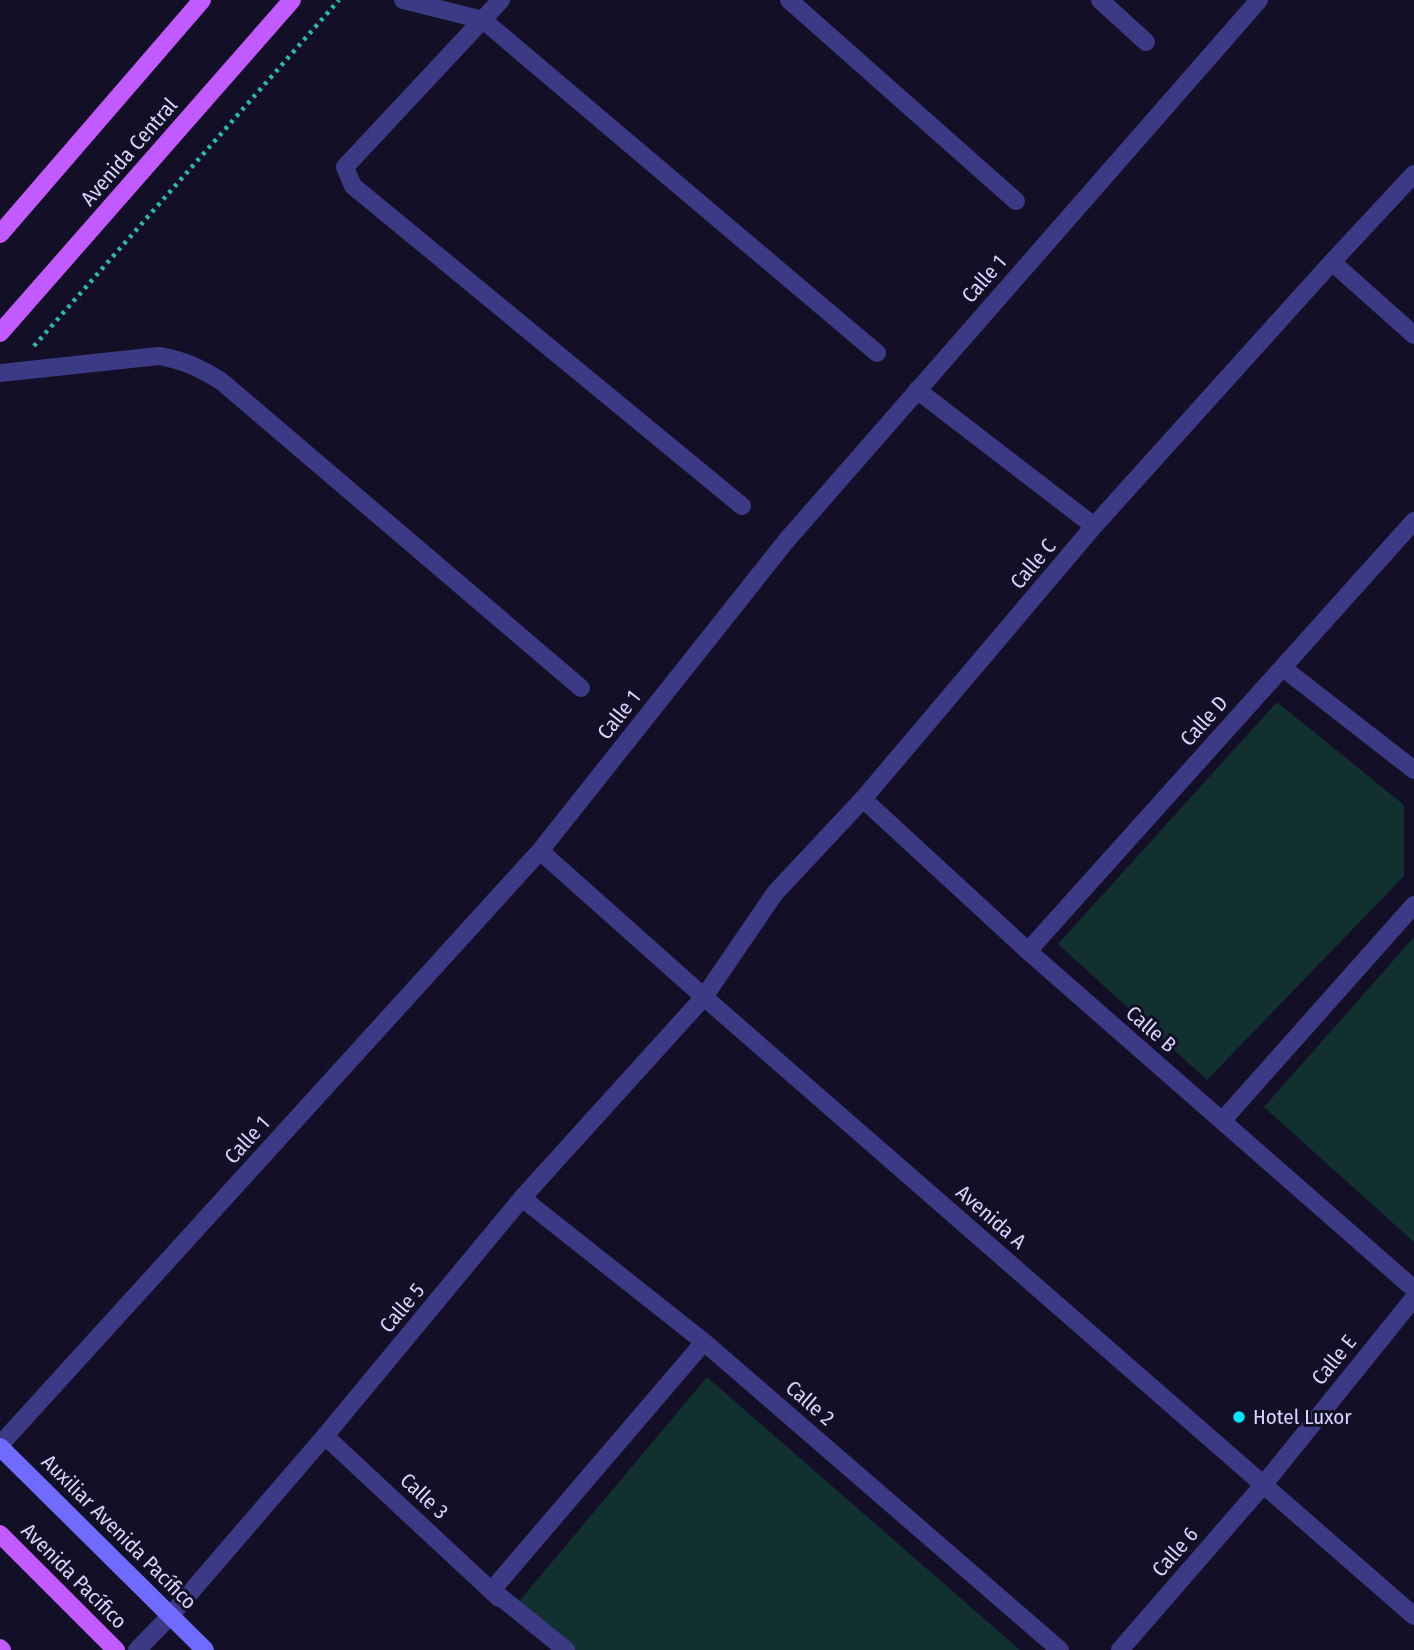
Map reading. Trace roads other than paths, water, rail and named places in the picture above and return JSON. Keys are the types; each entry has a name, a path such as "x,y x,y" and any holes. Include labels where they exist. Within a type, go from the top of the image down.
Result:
{"main road":[{"name":"Avenida Central","path":"0,234 202,0"},
{"name":"Avenida Central","path":"0,333 292,0"},
{"name":"Auxiliar Avenida Pacífico","path":"0,1446 205,1650"},
{"name":"Avenida Pacífico","path":"0,1534 116,1650"}],"street":[{"path":"402,0 483,20 877,353"},
{"path":"501,0 345,167 353,186 743,506"},
{"path":"789,0 1016,201"},
{"path":"1100,0 1146,42"},
{"name":"Calle 1","path":"0,1446 540,851 786,541 1259,0"},
{"name":"Calle C","path":"704,998 775,892 863,799 1094,526 1414,174"},
{"path":"1332,262 1414,335"},
{"path":"6,372 159,356 184,361 205,371 221,381 581,688"},
{"path":"917,390 1094,526"},
{"name":"Calle D","path":"1028,951 1414,521"},
{"path":"1283,667 1414,770"},
{"name":"Calle B","path":"863,799 1028,951 1414,1289"},
{"name":"Avenida A","path":"540,851 704,998 1414,1616"},
{"path":"1222,1121 1414,905"},
{"name":"Calle 5","path":"137,1650 171,1615 325,1436 522,1198 704,998"},
{"name":"Calle 2","path":"522,1198 704,1342 1060,1650"},
{"name":"Calle E","path":"1264,1484 1414,1298"},
{"path":"492,1590 704,1342"},
{"name":"Calle 3","path":"325,1436 492,1590 566,1650"},
{"name":"Calle 6","path":"1120,1650 1264,1484"},
{"name":"Calle 3","path":"492,1590 545,1650"}],"place":[{"name":"Hotel Luxor","path":"1239,1417"}]}
